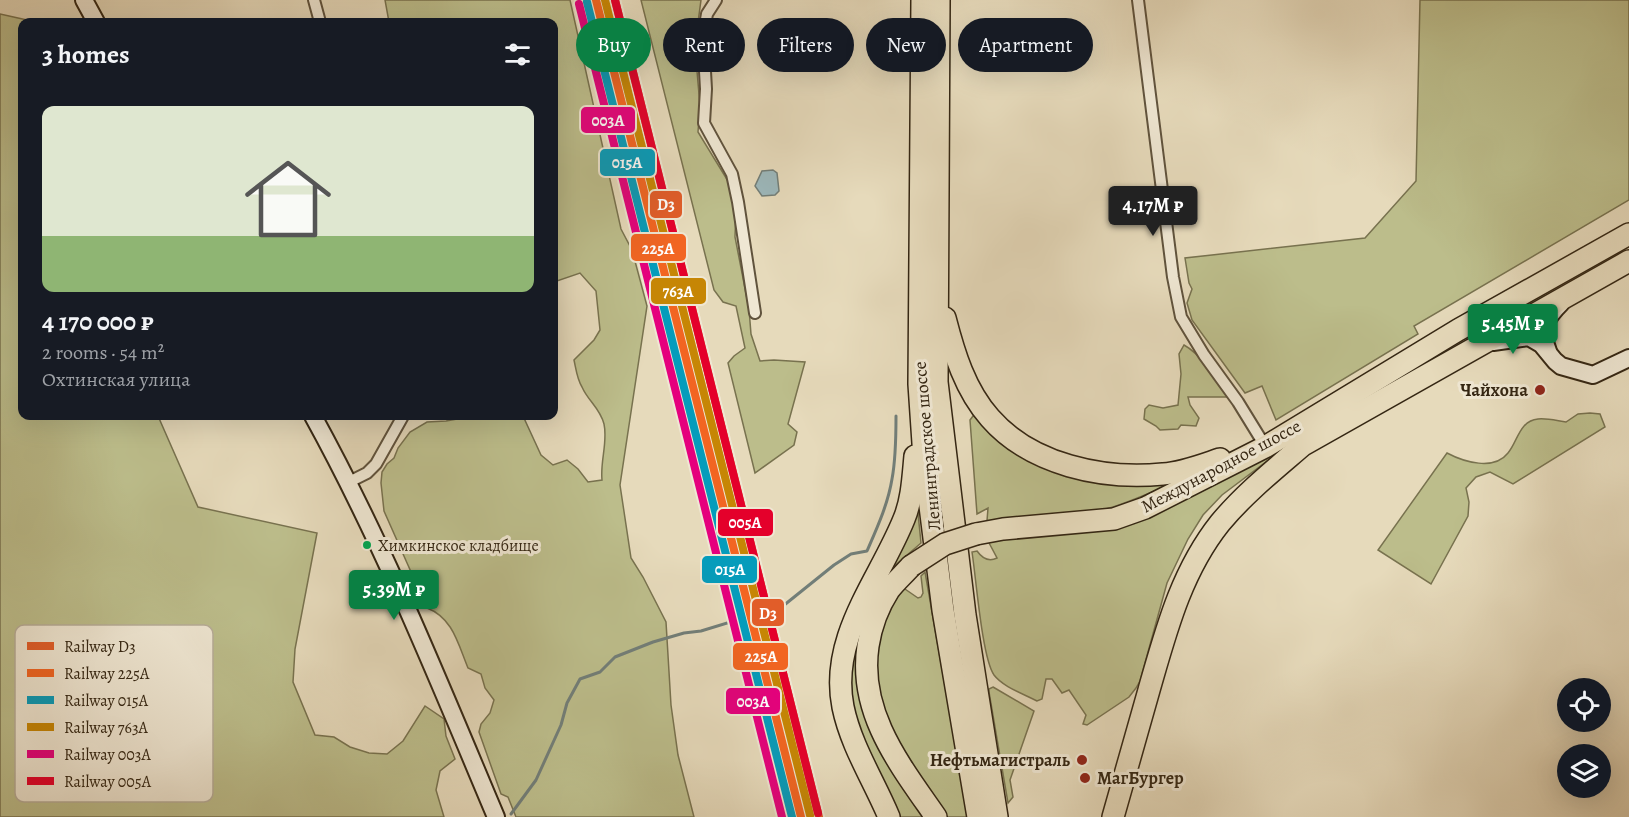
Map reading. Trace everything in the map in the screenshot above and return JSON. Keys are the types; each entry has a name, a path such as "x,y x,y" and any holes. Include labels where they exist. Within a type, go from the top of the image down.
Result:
{"highway":[{"name":"Ленинградское шоссе","path":"922,0 919,384 924,458 944,610 978,817"},
{"name":"Ленинградское шоссе","path":"939,0 937,382 965,615 998,817"},
{"name":"Международное шоссе","path":"936,817 884,738 869,701 867,655 870,630 889,590 911,566 945,544 976,534 1004,529 1114,519 1145,508 1265,447 1458,330 1629,234"},
{"name":"Международное шоссе","path":"1113,817 1176,602 1196,559 1220,524 1259,482 1303,446 1629,261"},
{"path":"938,292 951,342 962,373 974,396 990,418 1006,433 1029,448 1051,458 1077,468 1110,474 1164,474 1209,463 1288,432"},
{"path":"889,817 850,730 843,708 840,685 843,657 850,630 905,517 913,482 919,384"},
{"path":"1127,817 1156,667"}],"main road":[{"path":"84,0 94,18"},
{"path":"1550,355 1544,333 1544,323 1569,295"},
{"path":"1484,343 1529,337 1541,344 1561,366 1593,375 1629,358"},
{"path":"315,420 349,482 422,642 496,817"}],"street":[{"path":"314,0 319,18"},
{"path":"716,0 707,14 703,36 706,89 704,123 732,174 755,313"},
{"path":"1138,0 1173,277 1181,316 1204,355 1238,402 1262,441"},
{"path":"349,482 376,464 401,420"}],"green space":[{"path":"385,0 570,0 576,27 576,72 586,72 621,229 632,250 647,306 620,485 631,558 666,622 671,705 678,755 694,817 516,817 508,797 501,794 479,732 481,724 490,713 494,700 485,688 481,674 468,668 449,625 436,612 427,608 384,511 382,472 394,458 398,448 410,432 427,422 525,420 541,455 553,465 567,460 588,482 602,480 604,424 580,384 574,360 594,340 600,330 596,291 580,273 558,281 558,18 388,18"},
{"path":"641,0 701,0 699,18 663,18 663,72 697,72 700,106 698,132 728,181 736,210 735,237 749,309 751,334 760,361 805,362 788,424 797,432 794,445 755,473 728,363 745,348 736,306 723,302 714,290 651,40 651,18 646,18"},
{"path":"1420,0 1629,0 1629,200 1414,326 1418,334 1276,420 1262,386 1245,393 1192,320 1187,303 1192,289 1185,258 1365,238 1416,181"},
{"path":"0,14 18,18 18,420 160,420 198,507 317,533 295,649 293,682 315,735 334,737 350,747 369,753 387,754 403,741 425,706 444,719 446,736 455,759 440,771 436,790 444,817 0,817"},
{"path":"1184,345 1209,368 1227,397 1188,397 1190,405 1199,418 1196,426 1181,425 1178,429 1160,430 1144,419 1145,409 1149,405 1163,408 1178,405 1181,374 1179,354"},
{"path":"1578,414 1600,414 1605,427 1513,484 1490,472 1476,477 1466,488 1469,502 1468,516 1431,584 1378,550 1447,453 1470,462 1495,462 1508,453 1527,423 1538,419 1566,422"},
{"path":"979,415 1026,454 1186,477 1099,511 987,521 988,508 977,514 970,420 973,416"},
{"path":"1291,443 1222,495 1203,515 1188,539 1167,583 1140,681 1129,697 1087,725 1083,724 1086,715 1069,690 1062,693 1052,679 1046,679 1042,699 1037,701 1008,687 994,675 986,652 972,552 977,551 986,559 997,558 988,541 1045,535"},
{"path":"917,503 921,543 891,569"},
{"path":"925,572 968,817 946,817 892,734 878,697 874,657 886,613 902,587 918,598 921,597 923,593 921,576"},
{"path":"862,621 857,666 860,699 874,735 927,817 899,817 859,728 853,709 849,670 852,651"},
{"path":"993,687 1034,711 1010,780 1013,797 1008,803 989,692 989,689"}],"water":[{"path":"773,170 777,173 779,191 775,195 762,196 755,186 762,171"}],"waterway":[{"path":"511,814 536,780 561,725 567,703 580,679 600,672 615,657 653,642 684,633 701,631 783,606 834,565 851,554 867,551 882,516 890,488 895,455 896,416"}],"rail line":[{"name":"225А","path":"596,0 801,817"},
{"name":"763А","path":"605,0 810,815"},
{"name":"D3","path":"615,0 819,817"},
{"name":"005А","path":"615,0 818,813"},
{"name":"015А","path":"587,2 792,817"},
{"name":"003А","path":"579,4 782,817"}],"place":[{"name":"Чайхона","path":"1540,390"},
{"name":"Химкинское кладбище","path":"367,545"},
{"name":"Нефтьмагистраль","path":"1082,760"},
{"name":"МагБургер","path":"1085,778"}]}
